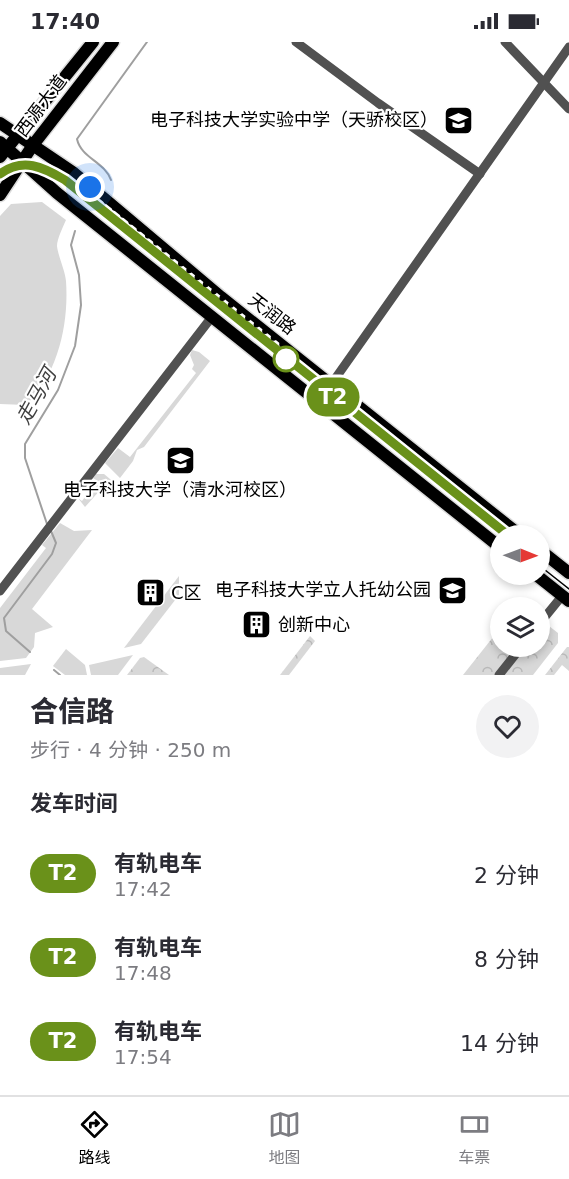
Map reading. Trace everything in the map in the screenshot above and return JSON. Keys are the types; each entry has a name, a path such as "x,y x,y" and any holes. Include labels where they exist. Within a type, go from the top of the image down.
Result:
{"main road":[{"name":"西源大道","path":"3,149 17,136 93,42"},
{"name":"西源大道","path":"0,195 33,145 113,42"},
{"name":"天润路","path":"0,123 74,173 221,297 507,525"},
{"path":"3,149 22,161 57,193 211,318 490,539"},
{"path":"550,558 569,573"},
{"path":"549,585 566,598"}],"street":[{"path":"296,42 480,174"},
{"path":"505,42 569,109"},
{"path":"318,403 569,47"},
{"path":"0,591 211,318"},
{"path":"550,613 566,598"},
{"path":"499,675 513,657"}],"green space":[{"path":"42,202 66,220 57,246 66,281 66,314 63,331 54,363 37,393 26,405 0,404 0,216 11,204"},
{"path":"192,350 199,352 210,361 144,447 137,450 133,461 120,478 105,463 118,448 130,457 196,373 192,369 194,365 190,355"},
{"path":"96,474 104,474 116,484 109,493 102,488 85,507 78,498 82,501 97,481 93,478"},
{"path":"60,523 74,531 92,530 32,609 53,627 35,633 34,647 26,658 0,661 0,608 46,548 42,545"},
{"path":"179,576 179,595 141,644 124,648"},
{"path":"550,627 558,633 558,643 550,653"},
{"path":"310,636 315,641 289,675 280,675"},
{"path":"490,641 490,657 509,657 495,675 463,675"},
{"path":"569,647 569,671 562,665 554,675 545,675"},
{"path":"66,649 85,665 87,675 65,675 53,666"},
{"path":"133,655 118,675 91,675 89,665"},
{"path":"144,657 169,675 127,675 140,658"},
{"path":"518,657 547,657 533,675 504,675"},
{"path":"31,664 25,675 0,675 0,668"}],"waterway":[{"name":"走马河","path":"111,180 104,169 83,151 77,139 147,42"},
{"name":"走马河","path":"47,524 25,458 25,444 58,390 75,346 81,305 79,275 71,245 75,231"},
{"name":"走马河","path":"30,652 6,631 4,618 52,554 56,543 51,531"},
{"name":"走马河","path":"54,670 60,675"}],"tram line":[{"name":"T2","path":"0,174 7,169 27,164 43,168 65,180 495,525"},
{"path":"0,174 8,169 25,165 41,168 65,180 495,525"},
{"path":"550,574 569,589"}],"place":[{"name":"电子科技大学实验中学（天骄校区）","path":"459,120"},
{"name":"电子科技大学（清水河校区）","path":"180,461"},
{"name":"电子科技大学立人托幼公园","path":"452,590"},
{"name":"C区","path":"150,593"},
{"name":"创新中心","path":"257,625"}],"route":[{"path":"90,187 221,297 287,348 286,359"}]}
